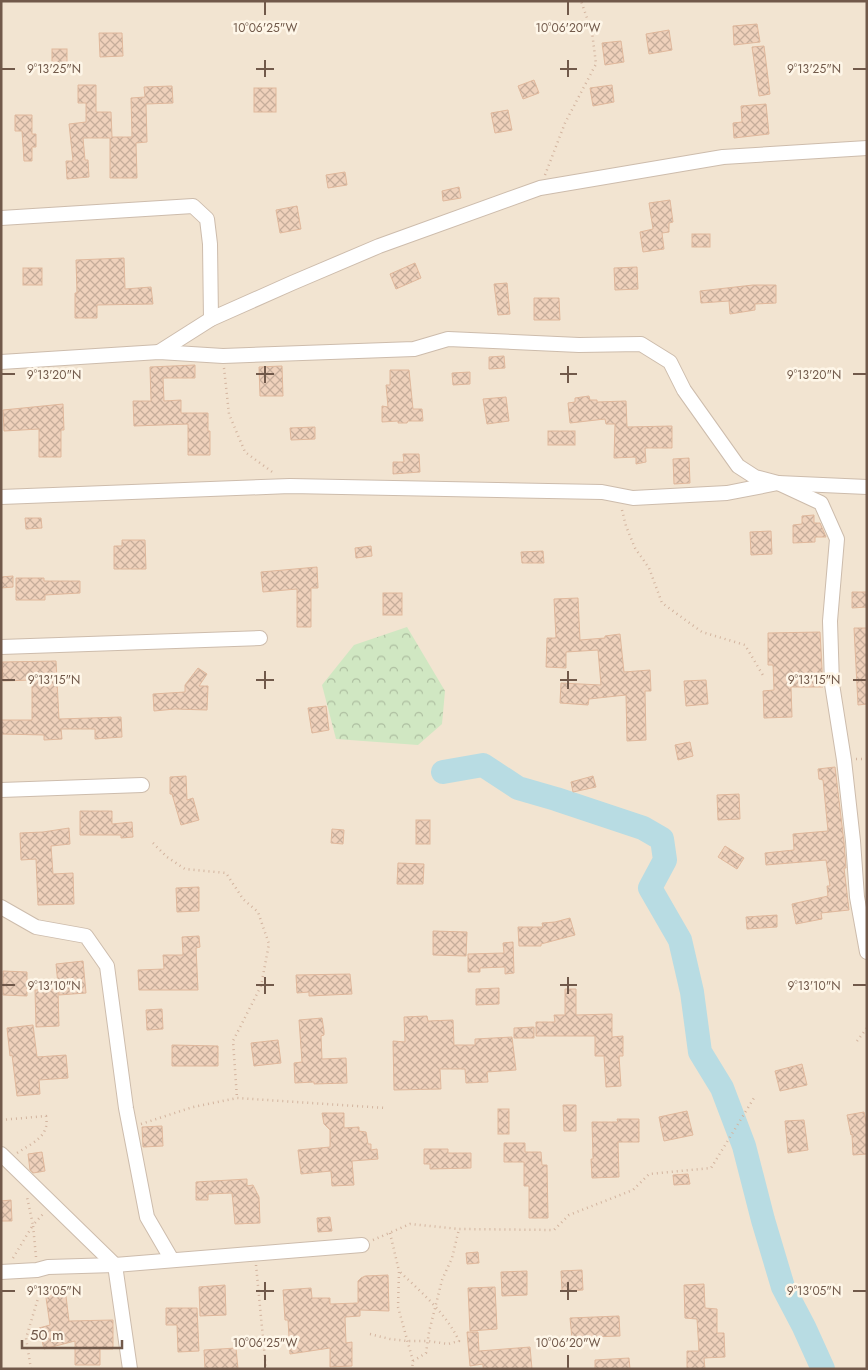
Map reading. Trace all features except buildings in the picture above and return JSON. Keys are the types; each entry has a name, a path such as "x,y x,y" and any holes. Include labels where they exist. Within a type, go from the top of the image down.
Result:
{"street":[{"path":"159,352 211,319 379,246 540,188 723,157 867,148"},
{"path":"1,218 193,206 207,219 210,244 211,319"},
{"path":"1,362 159,352 223,356 414,349 448,339 579,345 641,344 670,362 684,390 738,466 755,478 778,483 867,487"},
{"path":"1,497 290,486 602,492 632,498 727,493 778,483 820,503 837,539 830,621 832,684 844,760 857,897 867,952"},
{"path":"1,647 260,638"},
{"path":"1,790 142,785"},
{"path":"1,907 36,927 86,936 107,966 130,1128 147,1217 172,1260"},
{"path":"4,1156 114,1265 130,1369"},
{"path":"3,1272 362,1246"}],"path":[{"path":"540,188 566,123 596,64 592,32 581,1"},
{"path":"223,356 229,414 246,452 290,486"},
{"path":"622,509 634,548 649,568 662,603 702,632 745,645 764,677"},
{"path":"153,843 185,869 226,874 243,898 258,912 269,944 261,986 233,1041 237,1098"},
{"path":"857,1041 867,1028"},
{"path":"130,1128 193,1107 237,1098 385,1108"},
{"path":"362,1246 410,1224 459,1229 554,1230 569,1215 633,1190 649,1174 711,1168 754,1098"},
{"path":"1,1120 46,1116 48,1125 43,1136 4,1156"},
{"path":"21,1173 42,1268 26,1338 31,1369"},
{"path":"3,1272 33,1225 52,1204"},
{"path":"413,1361 426,1354 435,1306 442,1280 452,1258 459,1229"},
{"path":"390,1233 399,1271 398,1307 413,1361 412,1369"},
{"path":"256,1254 266,1369"},
{"path":"370,1334 407,1341 428,1341 448,1344 459,1341 454,1331 435,1306 399,1271"}],"shaded area":[{"path":"1,1 867,1 867,1369 1,1369"}],"green space":[{"path":"407,627 445,691 442,724 418,745 336,739 322,685 354,645"}],"waterway":[{"path":"443,772 483,765 518,788 643,828 662,839 665,860 650,888 680,940 692,992 700,1052 722,1088 744,1146 783,1287 823,1369"}]}
